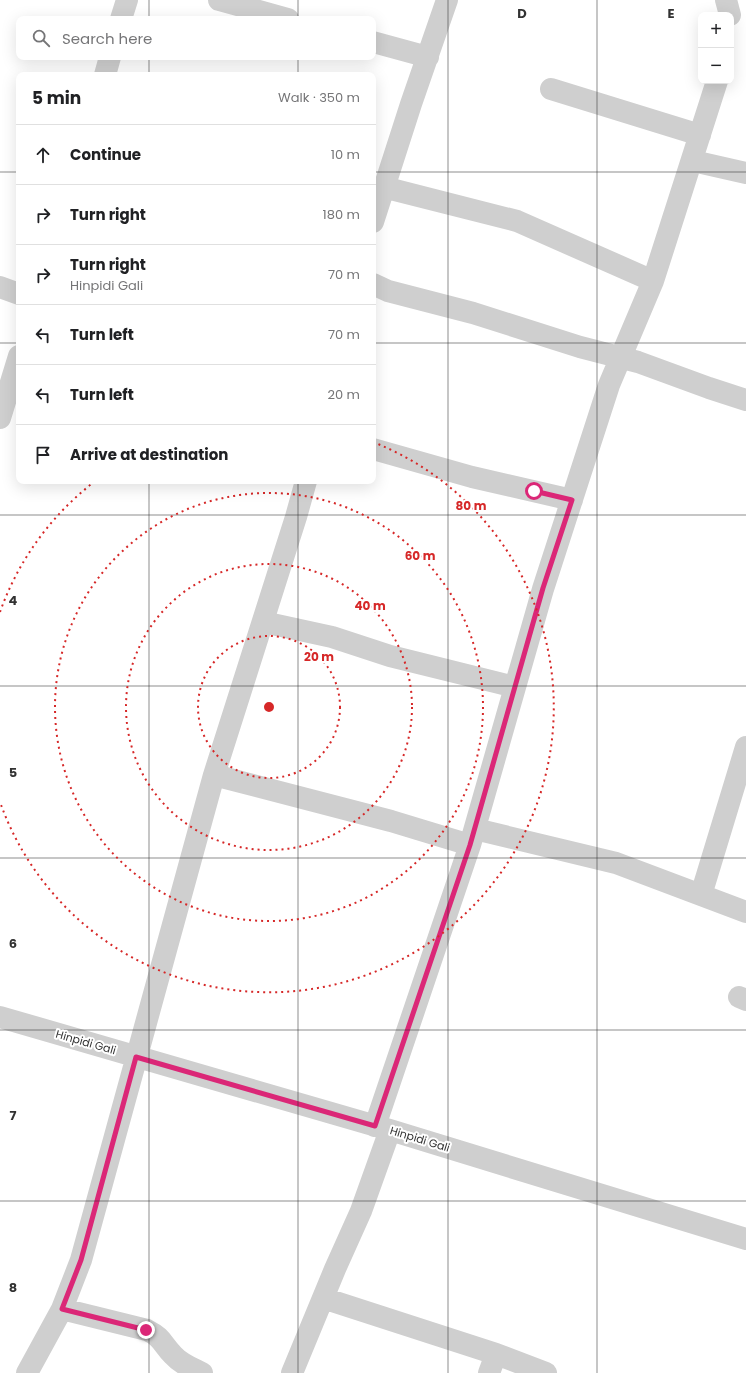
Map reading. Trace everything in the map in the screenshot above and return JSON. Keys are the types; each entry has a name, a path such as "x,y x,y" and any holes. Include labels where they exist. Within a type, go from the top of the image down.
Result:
{"street":[{"path":"122,16 127,0"},
{"path":"219,0 277,16"},
{"path":"376,212 447,0"},
{"path":"726,0 729,12"},
{"path":"376,43 428,57"},
{"path":"106,72 109,60"},
{"path":"292,1373 361,1211 383,1128 472,837 543,588 609,385 653,281 693,161 716,84"},
{"path":"551,89 700,136"},
{"path":"693,161 746,173"},
{"path":"383,187 517,222 653,281"},
{"path":"376,285 388,291 480,315 580,347 622,357 746,400"},
{"path":"0,287 16,293"},
{"path":"0,418 16,366"},
{"path":"376,449 472,477 572,500"},
{"path":"27,1373 62,1309 83,1253 214,775 305,484"},
{"path":"263,622 326,636 390,656 515,687"},
{"path":"701,895 746,748"},
{"path":"214,775 391,821 616,863 746,912"},
{"name":"Hinpidi Gali","path":"0,1017 383,1128 746,1239"},
{"path":"323,1298 492,1363 546,1373"},
{"path":"62,1309 134,1326 157,1335 173,1355 186,1366 202,1373"}],"route":[{"path":"146,1330 62,1309 81,1260 136,1057 375,1126 470,845 543,588 572,500 534,491"}]}
